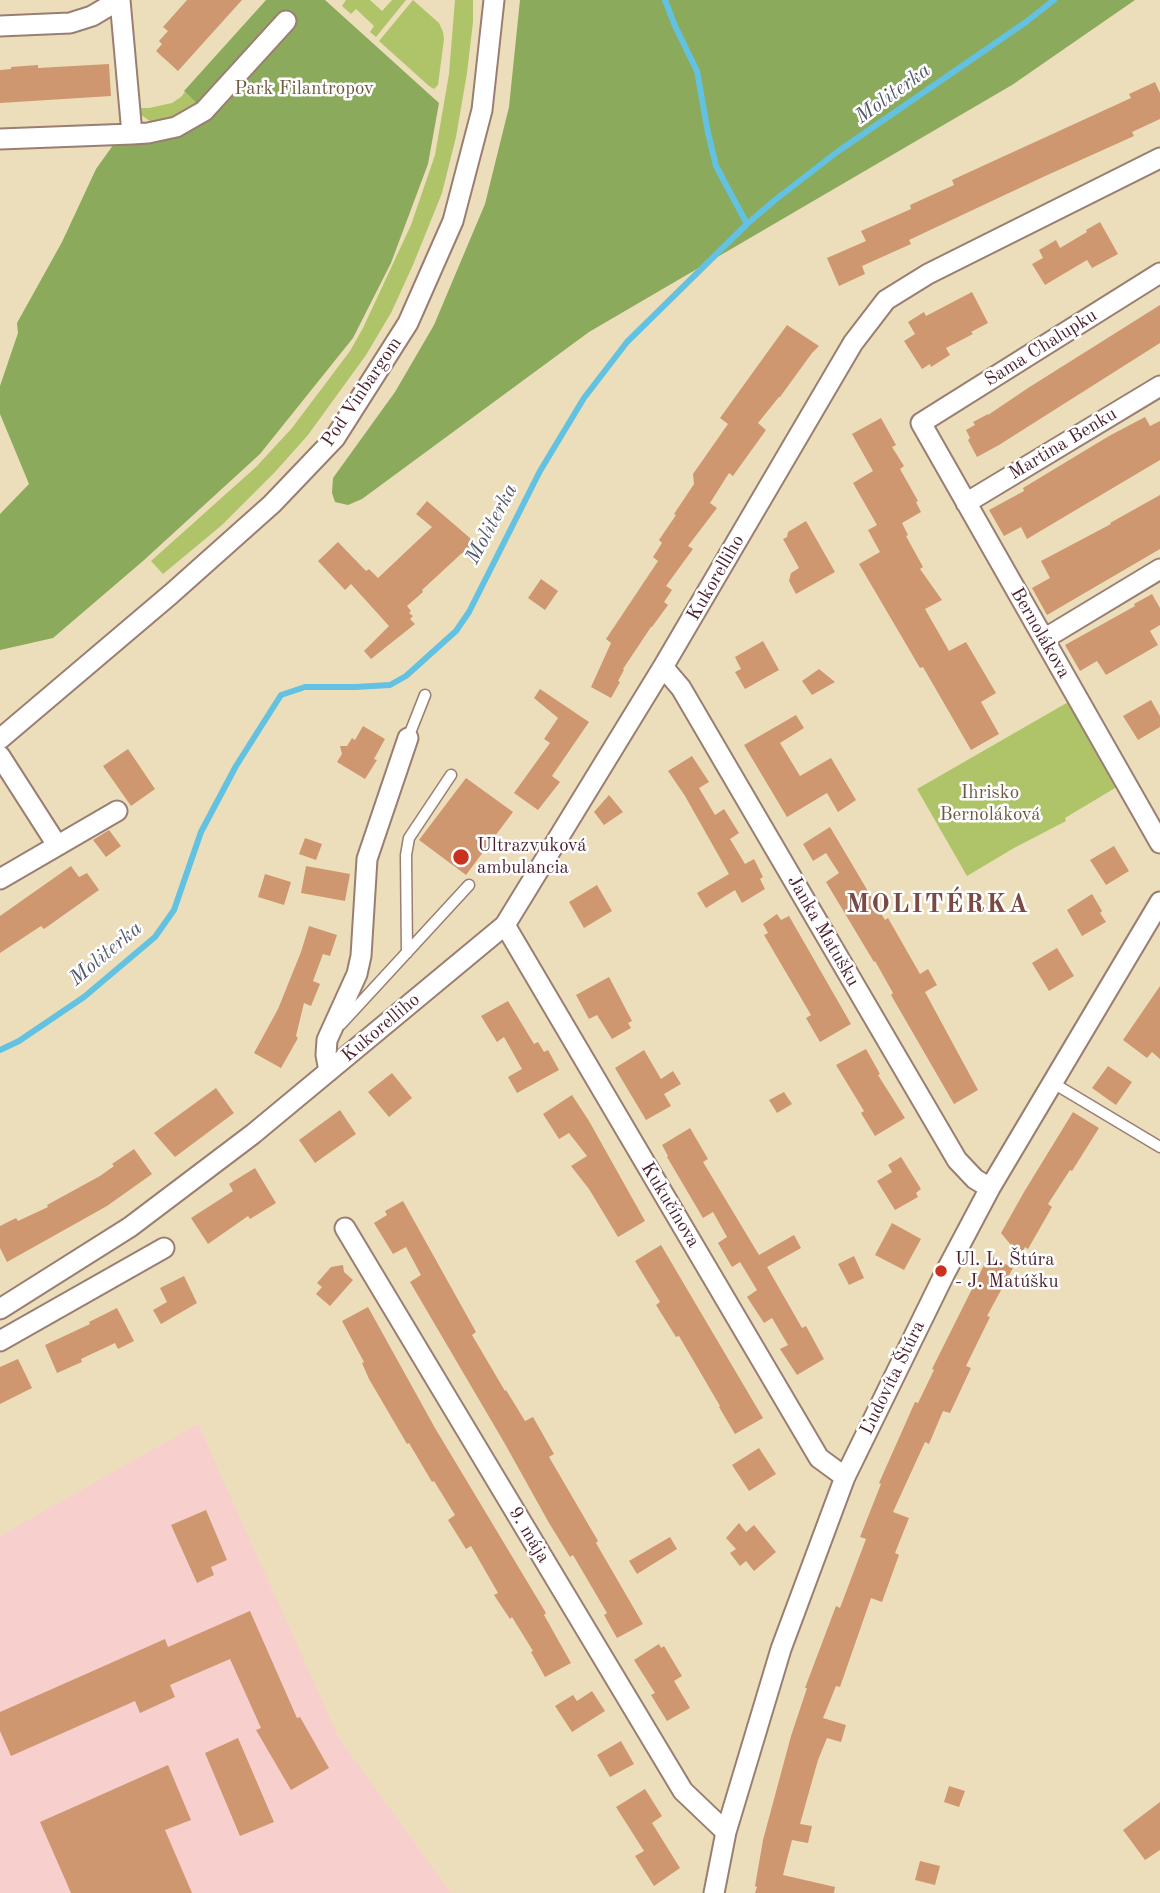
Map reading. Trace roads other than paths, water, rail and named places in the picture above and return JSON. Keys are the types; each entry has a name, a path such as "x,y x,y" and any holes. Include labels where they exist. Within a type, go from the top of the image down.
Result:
{"street":[{"path":"0,26 70,23 92,16 119,0 132,134"},
{"name":"Pod Vinbargom","path":"0,739 272,504 335,438 408,323 453,221 482,110 494,0"},
{"path":"0,139 148,133 176,127 204,110 286,21"},
{"name":"Kukorelliho","path":"0,1309 131,1227 253,1134 505,925 663,667 853,343 886,300 928,274 1160,158"},
{"name":"Sama Chalupku","path":"921,423 1160,273"},
{"name":"Martina Benku","path":"966,503 1160,386"},
{"name":"Bernolákova","path":"921,423 1160,843"},
{"path":"1044,639 1160,569"},
{"name":"Janka Matušku","path":"663,667 681,688 957,1160 975,1179 990,1188"},
{"name":"Kukorelliho","path":"329,1071 327,1040 357,974 361,956 367,859 408,738"},
{"path":"0,756 57,845"},
{"path":"0,879 117,811"},
{"name":"Ľudovíta Štúra","path":"714,1893 726,1832 782,1649 845,1477 945,1273 990,1188 1160,902"},
{"name":"Kukučínova","path":"505,925 819,1458 845,1477"},
{"name":"9. mája","path":"345,1228 683,1791 726,1832"},
{"path":"0,1341 164,1248"}],"lane":[{"path":"408,738 425,695"},
{"path":"407,953 406,855 409,838 452,775"},
{"path":"327,1040 469,885"},
{"path":"1053,1083 1160,1147"}],"waterway":[{"path":"665,0 697,71 716,166 747,224"},
{"name":"Moliterka","path":"0,1050 19,1041 84,997 155,937 174,910 201,832 236,766 281,695 305,687 390,685 406,676 456,631 469,612 540,471 584,398 627,342 775,200 837,152 1054,0"}],"place":[{"name":"Ultrazvuková ambulancia","path":"461,857"},
{"name":"Ul. L. Štúra - J. Matúšku","path":"941,1271"}],"district":[{"name":"MOLITÉRKA","path":"938,905"}],"park label":[{"name":"Park Filantropov","path":"304,89"},
{"name":"Ihrisko Bernoláková","path":"990,804"}]}
